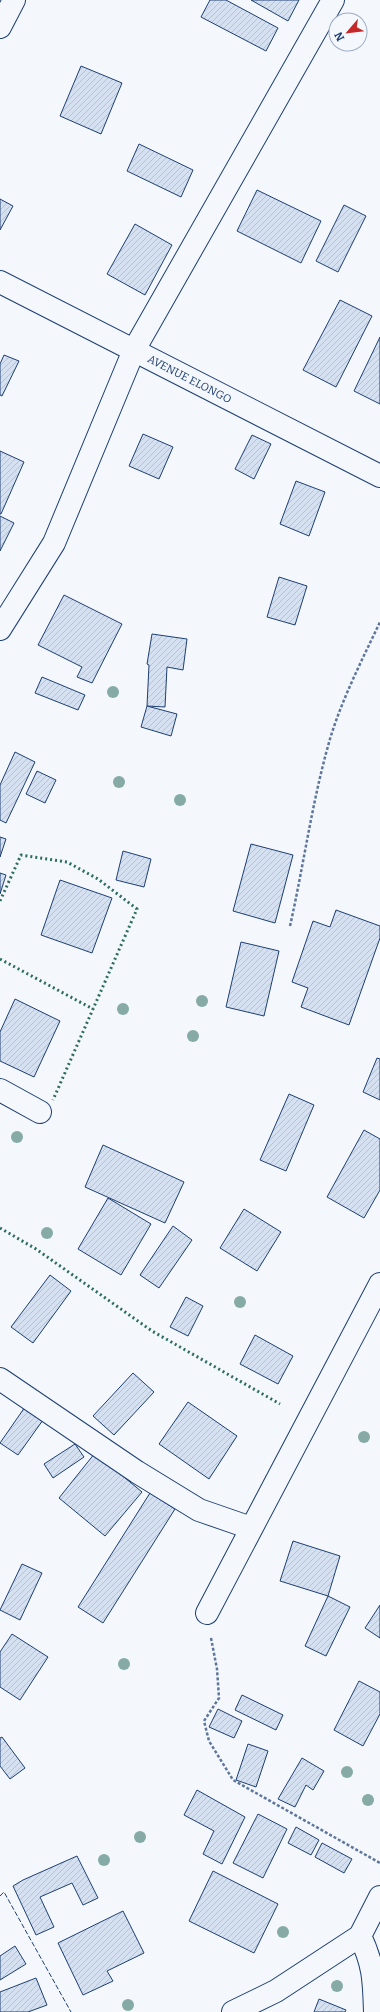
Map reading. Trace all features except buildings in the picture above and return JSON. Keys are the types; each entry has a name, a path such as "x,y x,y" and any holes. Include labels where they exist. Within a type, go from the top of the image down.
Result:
{"street":[{"path":"0,27 14,0"},
{"path":"0,629 54,543 134,350 333,0"},
{"name":"AVENUE ELONGO","path":"0,282 380,476"},
{"path":"0,1090 40,1112"},
{"path":"207,1613 380,1284"},
{"path":"0,1379 137,1472 199,1510 252,1528"},
{"path":"233,2012 276,1991 360,1936 380,1897"},
{"path":"360,1936 368,1954 374,1977 375,2012"}],"path":[{"path":"290,926 299,886 310,815 330,738 360,663 380,622"},
{"path":"207,1613 217,1669 219,1698 204,1721 209,1741 233,1780 380,1862"}],"hedge":[{"path":"0,901 21,855 67,862 98,879 137,909 53,1100"},
{"path":"0,959 93,1009"},
{"path":"0,1228 36,1249 152,1331 280,1404"}],"fence":[{"path":"0,1896 4,1892 71,2012"}]}
